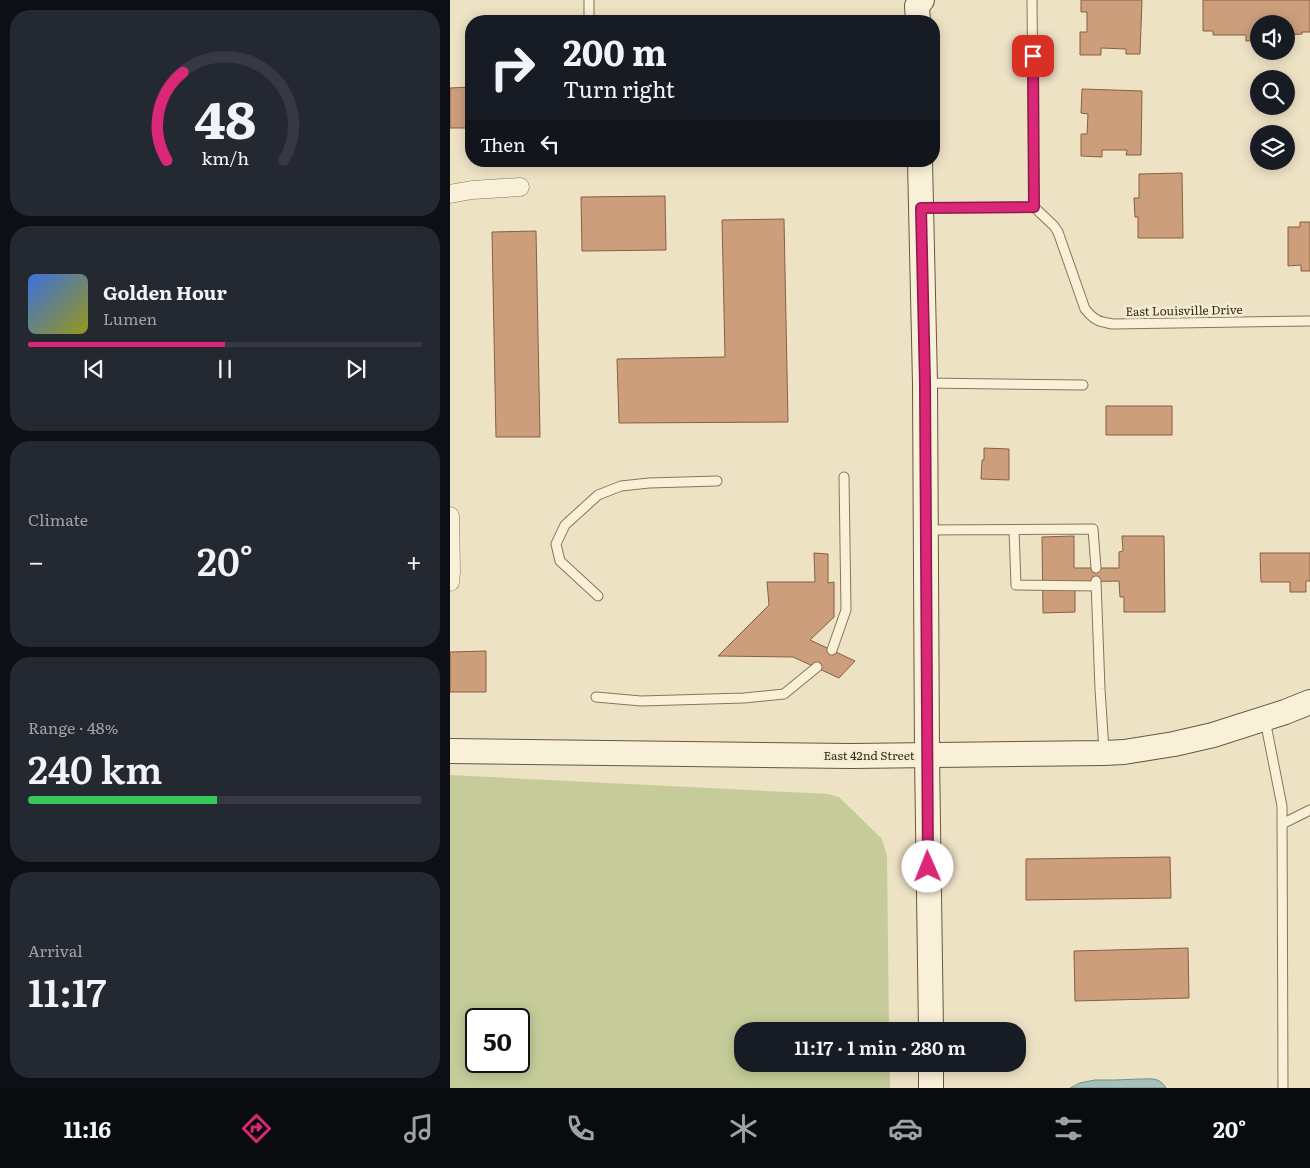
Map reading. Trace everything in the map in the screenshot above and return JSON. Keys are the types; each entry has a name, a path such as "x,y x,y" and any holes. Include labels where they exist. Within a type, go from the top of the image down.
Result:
{"main road":[{"path":"920,167 925,383 930,1022"},
{"name":"East 42nd Street","path":"450,751 927,756 1124,752 1174,744 1218,733 1310,702"},
{"path":"931,1072 931,1088"}],"street":[{"path":"450,194 472,190 520,187"},
{"path":"450,516 450,582"}],"lane":[{"path":"589,0 589,15"},
{"path":"921,208 1034,207 1032,0"},
{"name":"East Louisville Drive","path":"1034,207 1057,229 1083,306 1089,314 1102,322 1112,324 1310,321"},
{"path":"925,383 1083,385"},
{"path":"832,650 846,610 844,477"},
{"path":"598,596 560,561 556,544 565,525 598,495 621,486 649,483 717,481"},
{"path":"926,530 1093,529 1096,568"},
{"path":"1014,530 1016,585 1096,584 1104,753"},
{"path":"596,697 642,701 744,698 784,694 817,667"},
{"path":"1265,718 1282,806 1283,1088"},
{"path":"1282,824 1310,810"}],"green space":[{"path":"450,775 828,794 839,797 882,839 887,856 889,1022 734,1022 734,1072 890,1072 890,1088 450,1088"}],"water":[{"path":"1095,1080 1158,1080 1166,1088 1070,1088 1080,1083"}],"building":[{"path":"1081,0 1142,0 1140,54 1126,54 1126,49 1101,48 1101,55 1080,55 1080,32 1087,32 1087,12 1081,12"},
{"path":"1203,0 1310,0 1310,32 1295,34 1295,15 1250,15 1250,41 1246,41 1246,35 1213,35 1213,31 1203,31"},
{"path":"465,87 465,128 450,128 450,88"},
{"path":"1082,89 1142,91 1141,155 1126,155 1127,150 1102,150 1102,157 1081,156 1081,134 1087,134 1088,114 1081,113"},
{"path":"1182,173 1183,238 1138,238 1138,217 1135,217 1134,198 1139,198 1139,174"},
{"path":"665,196 666,250 582,251 581,197"},
{"path":"784,219 788,422 619,423 617,359 725,357 722,220"},
{"path":"1300,222 1310,222 1310,271 1301,271 1301,265 1288,266 1288,227 1300,227"},
{"path":"536,231 540,437 496,437 492,232"},
{"path":"1106,406 1172,406 1172,435 1106,435"},
{"path":"984,448 1009,449 1009,480 981,479"},
{"path":"1074,536 1074,568 1119,568 1119,552 1123,551 1122,536 1164,536 1165,612 1124,612 1124,597 1120,597 1119,581 1075,582 1075,612 1043,613 1042,537"},
{"path":"814,553 828,554 828,583 834,582 834,617 810,640 855,661 839,678 793,657 718,656 769,605 767,582 815,582"},
{"path":"1260,553 1310,553 1310,581 1306,581 1306,592 1290,592 1290,582 1261,582"},
{"path":"486,651 486,692 450,692 450,652"},
{"path":"1170,857 1171,898 1026,900 1026,859"},
{"path":"1188,948 1189,998 1075,1001 1074,951"}],"route":[{"path":"928,867 925,383 921,208 1034,207 1033,56"}]}
